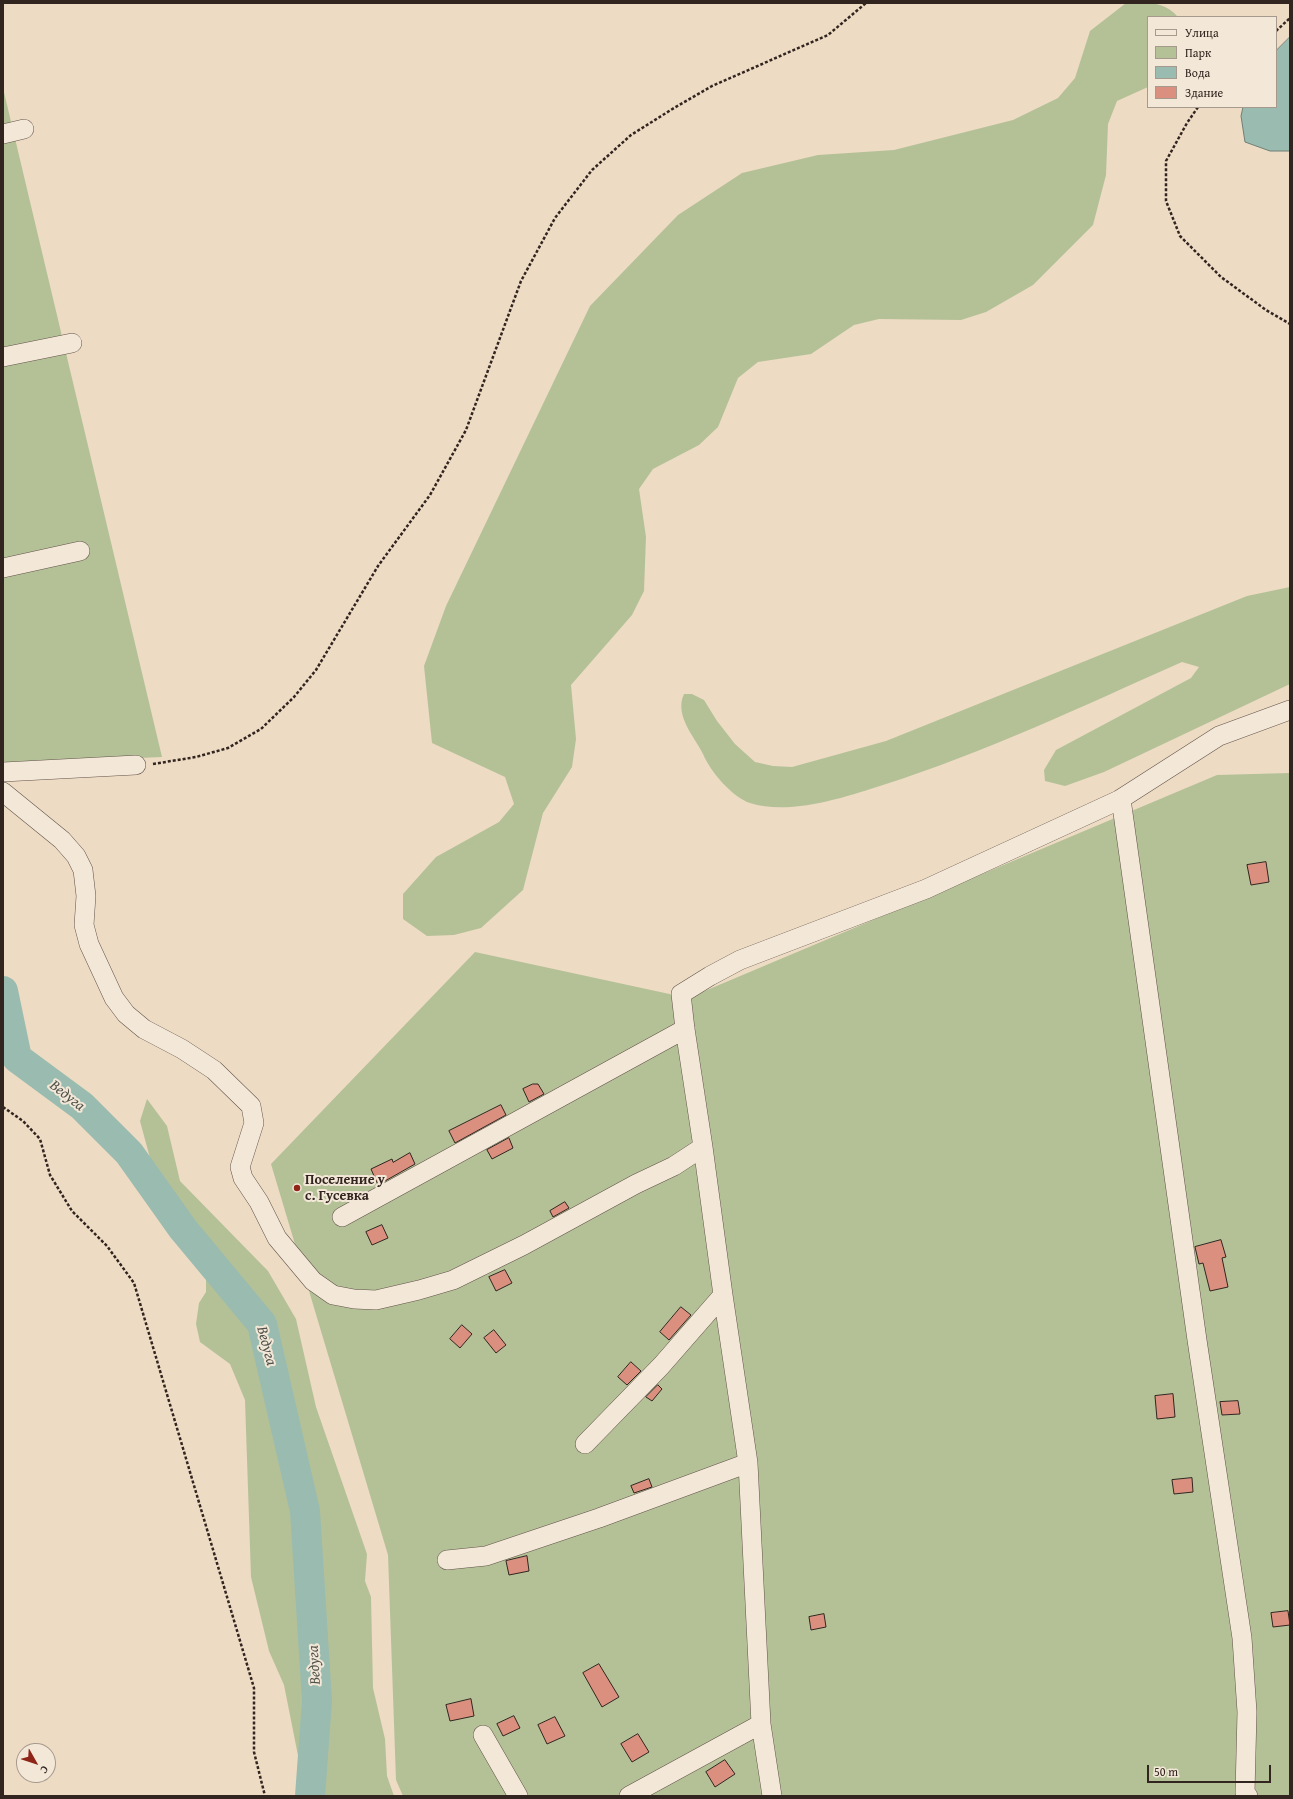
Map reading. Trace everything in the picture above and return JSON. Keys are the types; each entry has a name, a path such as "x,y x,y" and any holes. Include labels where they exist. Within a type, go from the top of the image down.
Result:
{"street":[{"path":"3,134 24,130"},
{"path":"3,357 72,342"},
{"path":"3,568 80,551"},
{"path":"772,1796 761,1724 748,1463 703,1147 684,1029 681,994 734,963 926,889 1119,800 1219,736 1290,710"},
{"path":"3,772 136,765"},
{"path":"3,792 62,840 76,856 83,870 86,896 84,925 90,944 114,998 126,1014 144,1029 182,1049 214,1070 251,1106 254,1123 240,1167 243,1178 259,1202 277,1238 313,1281 333,1295 354,1299 376,1300 419,1290 459,1277 524,1245 636,1184 674,1166 703,1147"},
{"path":"1119,800 1122,806 1197,1340 1242,1638 1247,1712 1245,1793 1248,1796"},
{"path":"342,1217 684,1029"},
{"path":"586,1444 661,1366 723,1295"},
{"path":"447,1560 486,1556 599,1518 748,1463"},
{"path":"629,1796 654,1790 761,1724"},
{"path":"484,1735 518,1796"}],"path":[{"path":"136,765 165,763 196,758 228,748 261,728 294,697 316,670 378,566 430,494 466,430 521,281 555,218 592,170 631,135 674,108 712,86 828,35 866,3"},
{"path":"1277,29 1290,18"},
{"path":"1197,108 1187,123 1166,161 1166,201 1180,236 1221,276 1266,310 1290,324"},
{"path":"3,1107 23,1121 40,1139 50,1175 72,1211 107,1246 134,1283 254,1688 254,1752 265,1796"}],"green space":[{"path":"1126,3 1148,3 1160,5 1177,16 1147,16 1147,87 1117,101 1108,124 1106,175 1093,225 1033,285 986,312 961,320 879,319 854,325 811,354 758,362 738,378 718,427 699,445 653,469 639,489 646,537 644,591 632,615 571,685 576,739 572,767 543,813 523,890 481,928 454,935 427,936 403,919 403,894 436,857 499,822 514,804 505,777 432,743 424,666 446,606 590,306 678,215 742,173 818,155 894,150 1013,120 1058,98 1075,78 1090,31"},
{"path":"3,88 162,757 3,764"},
{"path":"1290,587 1290,684 1104,772 1065,786 1045,781 1044,770 1056,750 1191,678 1199,667 1182,662 1034,728 959,758 852,795 799,806 765,806 750,803 736,795 722,783 706,761 686,725 681,710 684,694 692,694 704,700 717,721 735,744 755,762 773,766 792,767 886,741 1247,596"},
{"path":"1290,773 1290,1796 403,1796 396,1780 388,1555 271,1164 475,952 688,998 1217,775"},
{"path":"147,1099 167,1126 180,1181 268,1271 296,1319 316,1407 367,1554 365,1581 371,1597 373,1688 385,1739 387,1776 394,1796 306,1796 284,1685 269,1651 251,1577 245,1400 230,1364 200,1342 196,1324 199,1303 206,1292 206,1274 181,1206 150,1158 140,1121"}],"water":[{"path":"1290,37 1290,151 1270,151 1245,142 1241,116 1243,108 1277,108 1277,50"}],"building":[{"path":"1266,862 1269,882 1251,885 1247,865"},
{"path":"533,1084 538,1084 544,1094 529,1102 523,1089"},
{"path":"501,1105 506,1115 455,1143 449,1131"},
{"path":"509,1138 513,1148 492,1159 487,1150"},
{"path":"410,1153 415,1164 378,1185 371,1169 392,1159 393,1162"},
{"path":"565,1202 569,1208 553,1217 550,1211"},
{"path":"382,1225 388,1238 372,1245 366,1232"},
{"path":"1221,1240 1226,1257 1222,1258 1228,1287 1210,1291 1203,1263 1199,1264 1195,1247"},
{"path":"505,1270 512,1283 496,1291 489,1277"},
{"path":"681,1307 691,1315 669,1340 660,1332"},
{"path":"462,1325 472,1334 460,1348 450,1339"},
{"path":"494,1330 506,1345 496,1353 484,1338"},
{"path":"631,1362 641,1371 627,1385 618,1377"},
{"path":"658,1385 662,1389 652,1401 646,1397"},
{"path":"1173,1394 1175,1417 1157,1419 1155,1396"},
{"path":"1238,1401 1240,1414 1222,1415 1220,1402"},
{"path":"1192,1478 1193,1492 1174,1494 1172,1480"},
{"path":"649,1479 652,1487 634,1493 631,1486"},
{"path":"527,1556 529,1571 509,1575 506,1561"},
{"path":"1288,1611 1290,1625 1273,1627 1271,1613"},
{"path":"824,1614 826,1627 811,1630 809,1617"},
{"path":"599,1664 619,1697 602,1707 583,1673"},
{"path":"471,1699 474,1716 450,1721 446,1705"},
{"path":"514,1716 520,1728 503,1736 497,1724"},
{"path":"555,1717 565,1736 547,1744 538,1725"},
{"path":"638,1734 649,1752 632,1762 621,1744"},
{"path":"725,1760 735,1774 715,1787 706,1772"}],"waterway":[{"name":"Ведуга","path":"3,991 17,1058 82,1106 129,1153 183,1229 262,1324 305,1511 317,1701 310,1796"}],"place":[{"name":"Поселение у с. Гусевка","path":"297,1188"}]}
